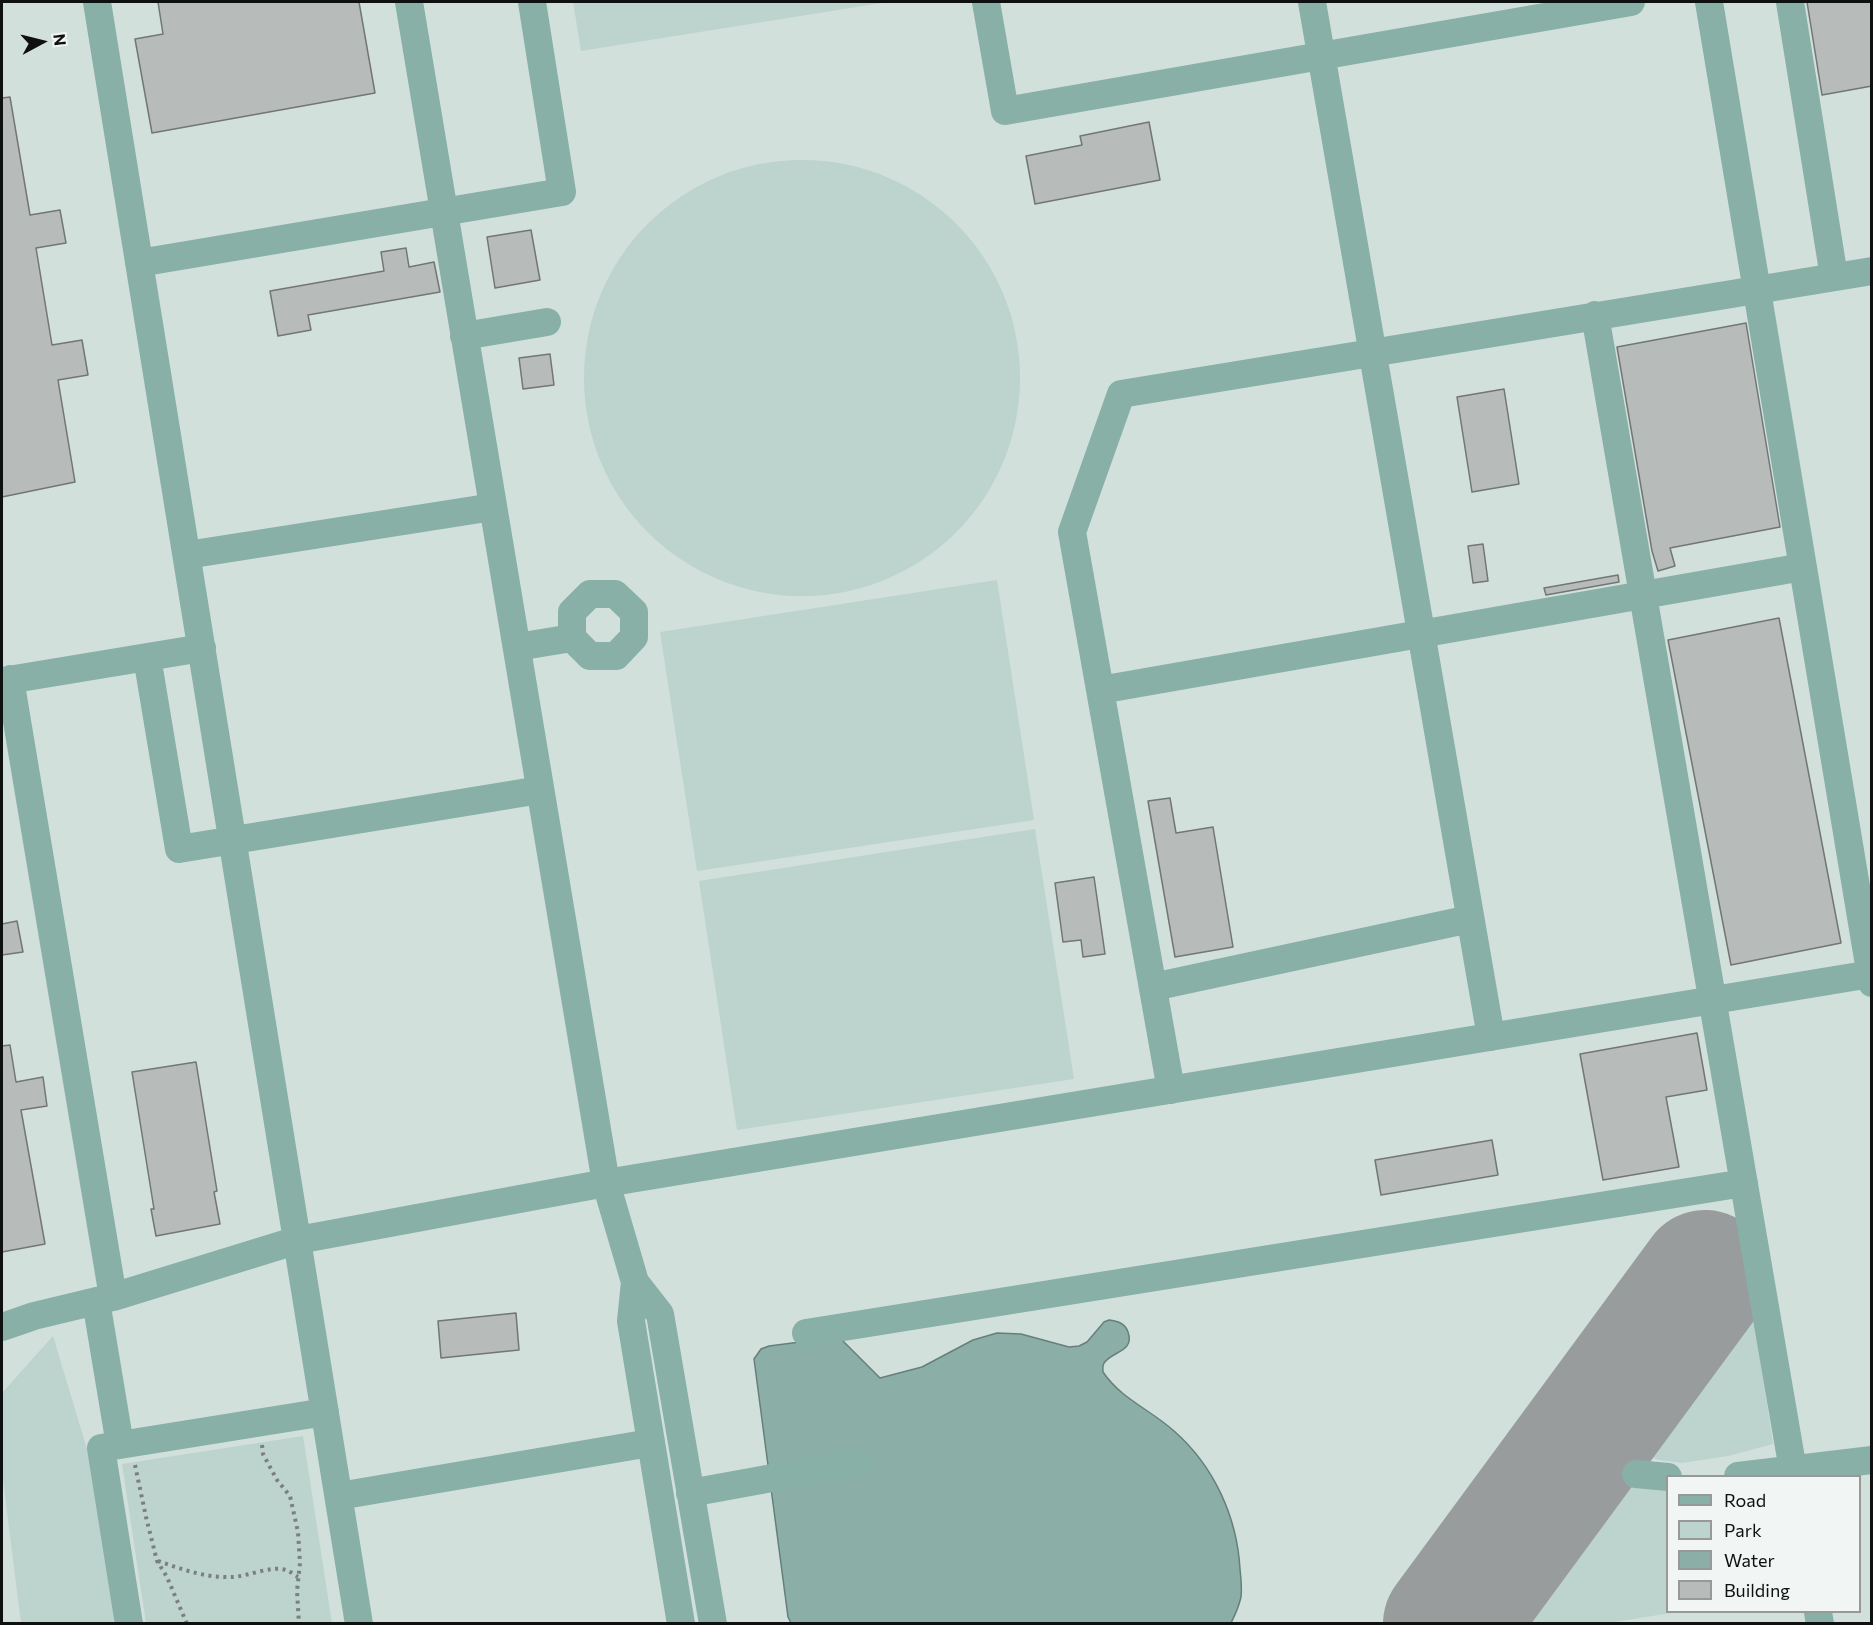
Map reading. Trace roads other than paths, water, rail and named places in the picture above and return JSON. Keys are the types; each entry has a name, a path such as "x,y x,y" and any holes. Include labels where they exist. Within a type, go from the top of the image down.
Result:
{"lane":[{"path":"97,2 360,1623"},
{"path":"409,2 606,1184 635,1282 660,1314 713,1623"},
{"path":"139,263 562,192 532,2"},
{"path":"990,2 1005,111 1632,2"},
{"path":"1312,2 1491,1037"},
{"path":"1709,2 1872,983"},
{"path":"1790,2 1834,277"},
{"path":"1172,1090 1072,532 1121,394 1872,271"},
{"path":"1595,315 1794,1473"},
{"path":"464,336 547,322"},
{"path":"187,555 493,507"},
{"path":"1100,690 1803,567"},
{"path":"517,647 572,638"},
{"path":"125,1444 6,680 202,648"},
{"path":"147,657 180,849 540,789"},
{"path":"1153,987 1470,919"},
{"path":"2,1327 34,1316 104,1299 298,1240 606,1184 1871,974"},
{"path":"806,1333 1744,1183"},
{"path":"635,1282 631,1321 681,1623"},
{"path":"129,1623 100,1448 325,1412"},
{"path":"339,1496 650,1443"},
{"path":"1757,1475 1794,1473 1872,1460"},
{"path":"690,1493 860,1462"},
{"path":"1636,1474 1666,1477"}],"water":[{"path":"1109,1320 1123,1325 1127,1329 1129,1339 1126,1347 1104,1363 1103,1372 1118,1390 1174,1431 1188,1445 1212,1476 1221,1494 1234,1530 1241,1587 1241,1597 1231,1623 791,1623 788,1617 754,1359 761,1349 839,1337 880,1378 922,1367 973,1340 997,1333 1021,1334 1069,1347 1079,1346 1087,1342 1104,1322"}]}
